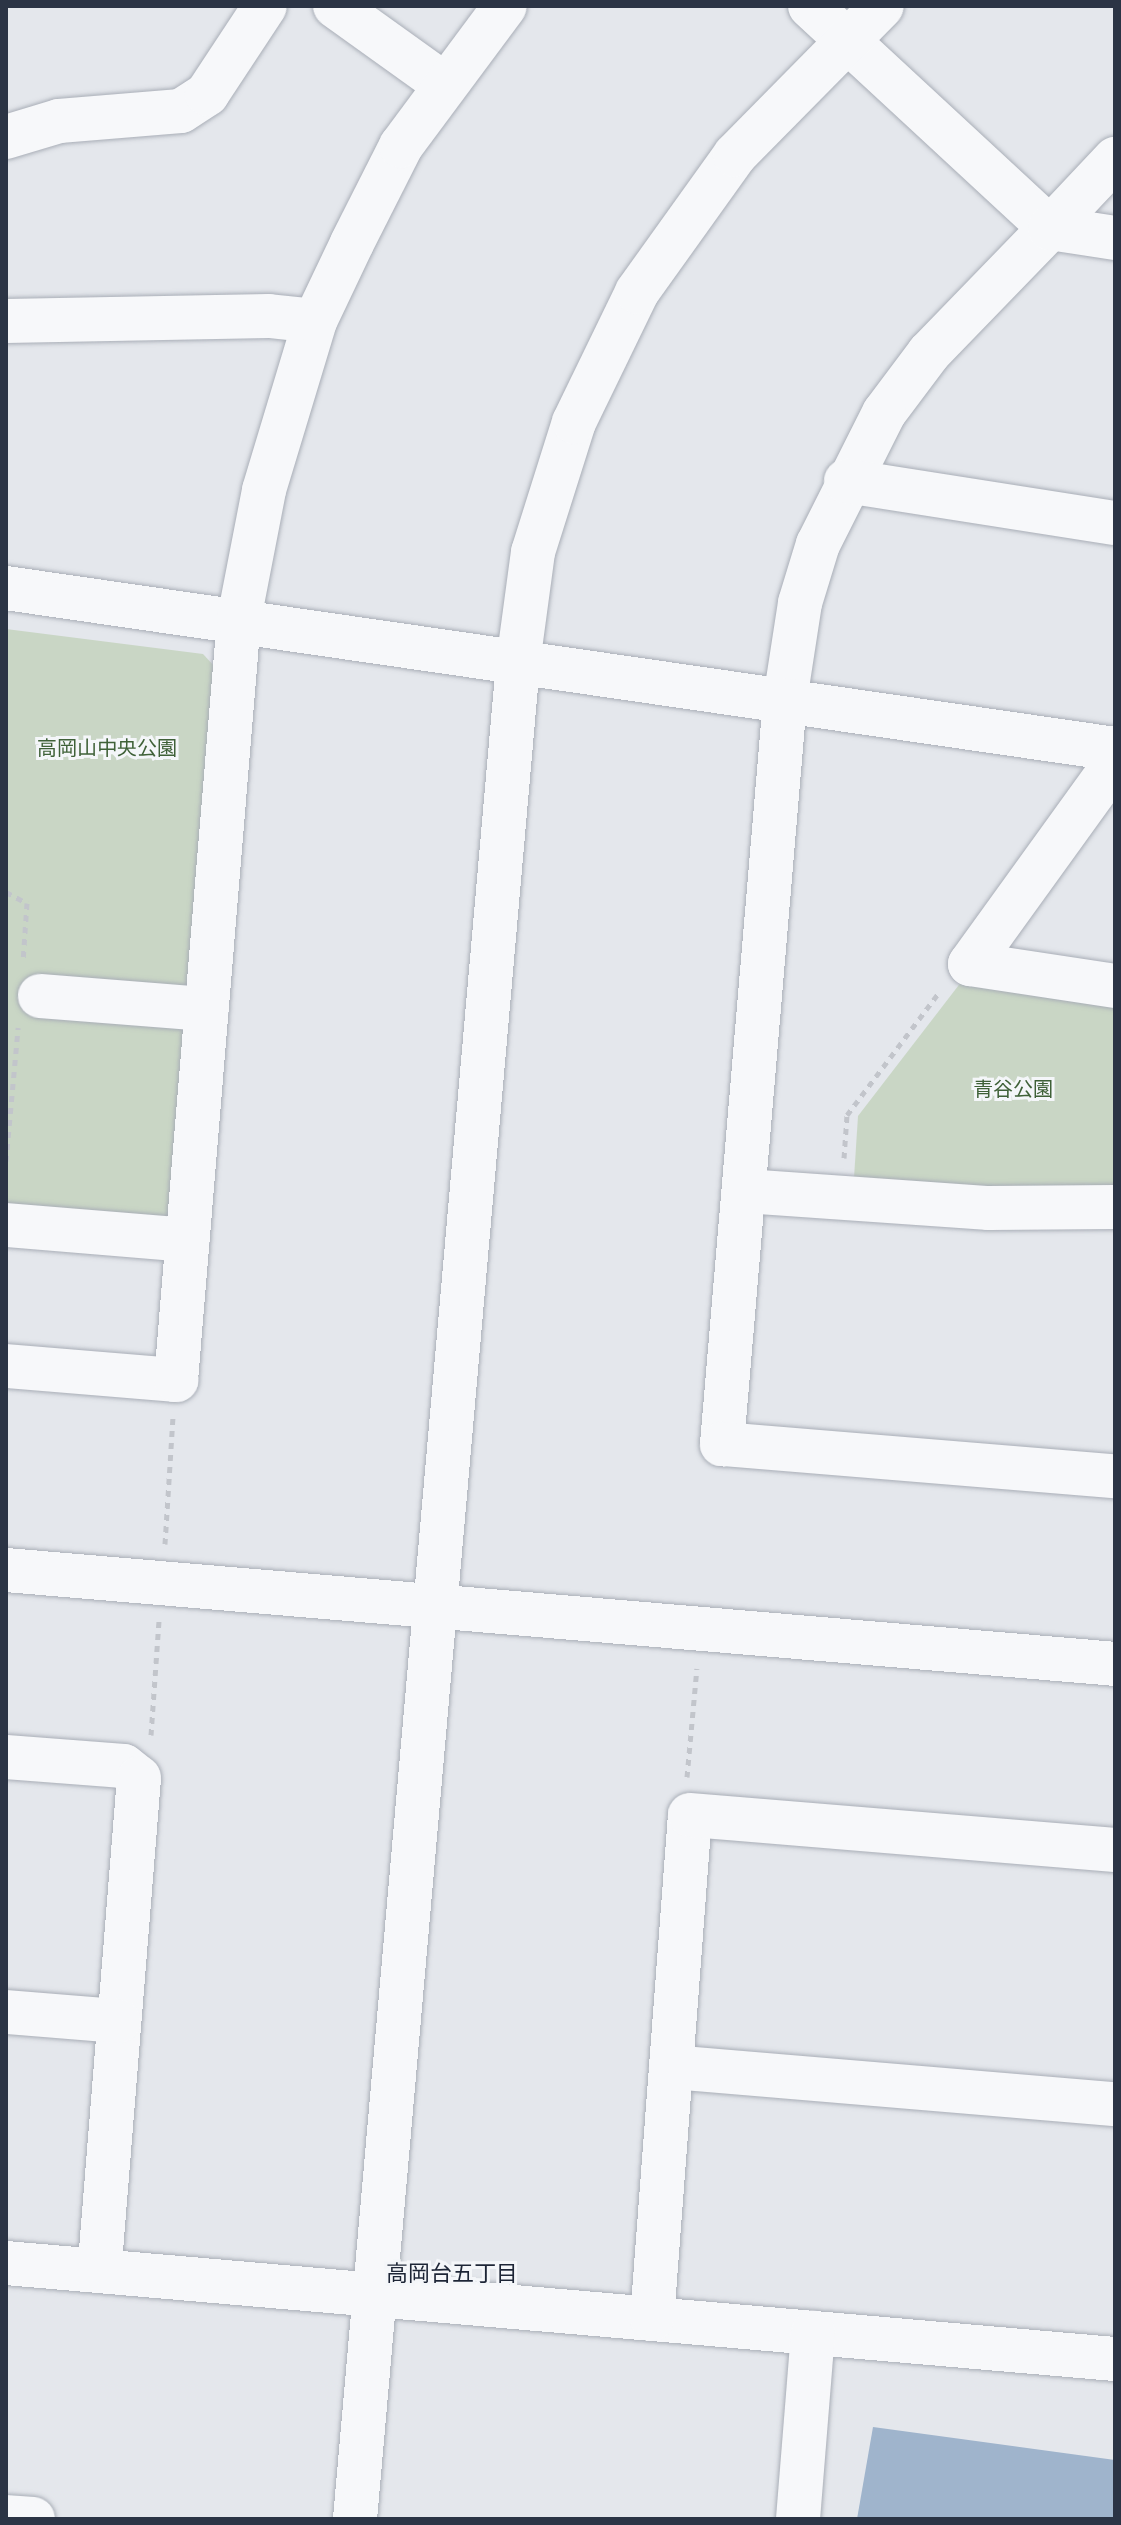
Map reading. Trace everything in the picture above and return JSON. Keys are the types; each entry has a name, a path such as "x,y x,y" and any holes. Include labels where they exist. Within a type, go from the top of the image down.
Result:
{"street":[{"path":"6,137 59,121 181,111 207,94 265,6"},
{"path":"335,6 444,84"},
{"path":"6,1366 176,1380 239,619 278,437 315,321 401,146 444,84 505,6"},
{"path":"810,6 1050,228 1115,238"},
{"path":"355,2519 372,2293 437,1608 518,663 533,552 564,450 600,359 686,218 735,155 882,6"},
{"path":"1115,159 929,353 884,413 846,481 818,544 800,603 785,700 722,1444 1115,1476"},
{"path":"6,321 269,316 315,321"},
{"path":"846,481 1115,523"},
{"path":"6,588 239,619 518,663 1115,749"},
{"path":"1115,763 970,964 1115,986"},
{"path":"40,996 206,1009"},
{"path":"745,1191 989,1208 1115,1207"},
{"path":"6,1225 187,1240"},
{"path":"6,1570 1115,1664"},
{"path":"6,1757 124,1766 139,1778 99,2270"},
{"path":"652,2319 690,1815 1115,1850"},
{"path":"6,2012 119,2021"},
{"path":"671,2067 1115,2104"},
{"path":"6,2263 1115,2359"},
{"path":"798,2519 813,2333"},
{"path":"6,2517 33,2519"}],"path":[{"path":"841,1198 847,1115 953,974 970,964"},
{"path":"165,1545 176,1380"},
{"path":"139,1778 150,1752 159,1620"},
{"path":"690,1815 686,1795 697,1667"}],"green space":[{"name":"高岡山中央公園","path":"6,629 203,654 216,668 170,1226 6,1213"},
{"name":"青谷公園","path":"965,977 1115,1001 1115,1192 994,1191 854,1178 858,1116"}],"water":[{"path":"873,2427 1115,2460 1115,2519 857,2519"}],"district":[{"name":"高岡台五丁目","path":"452,2273"}]}
